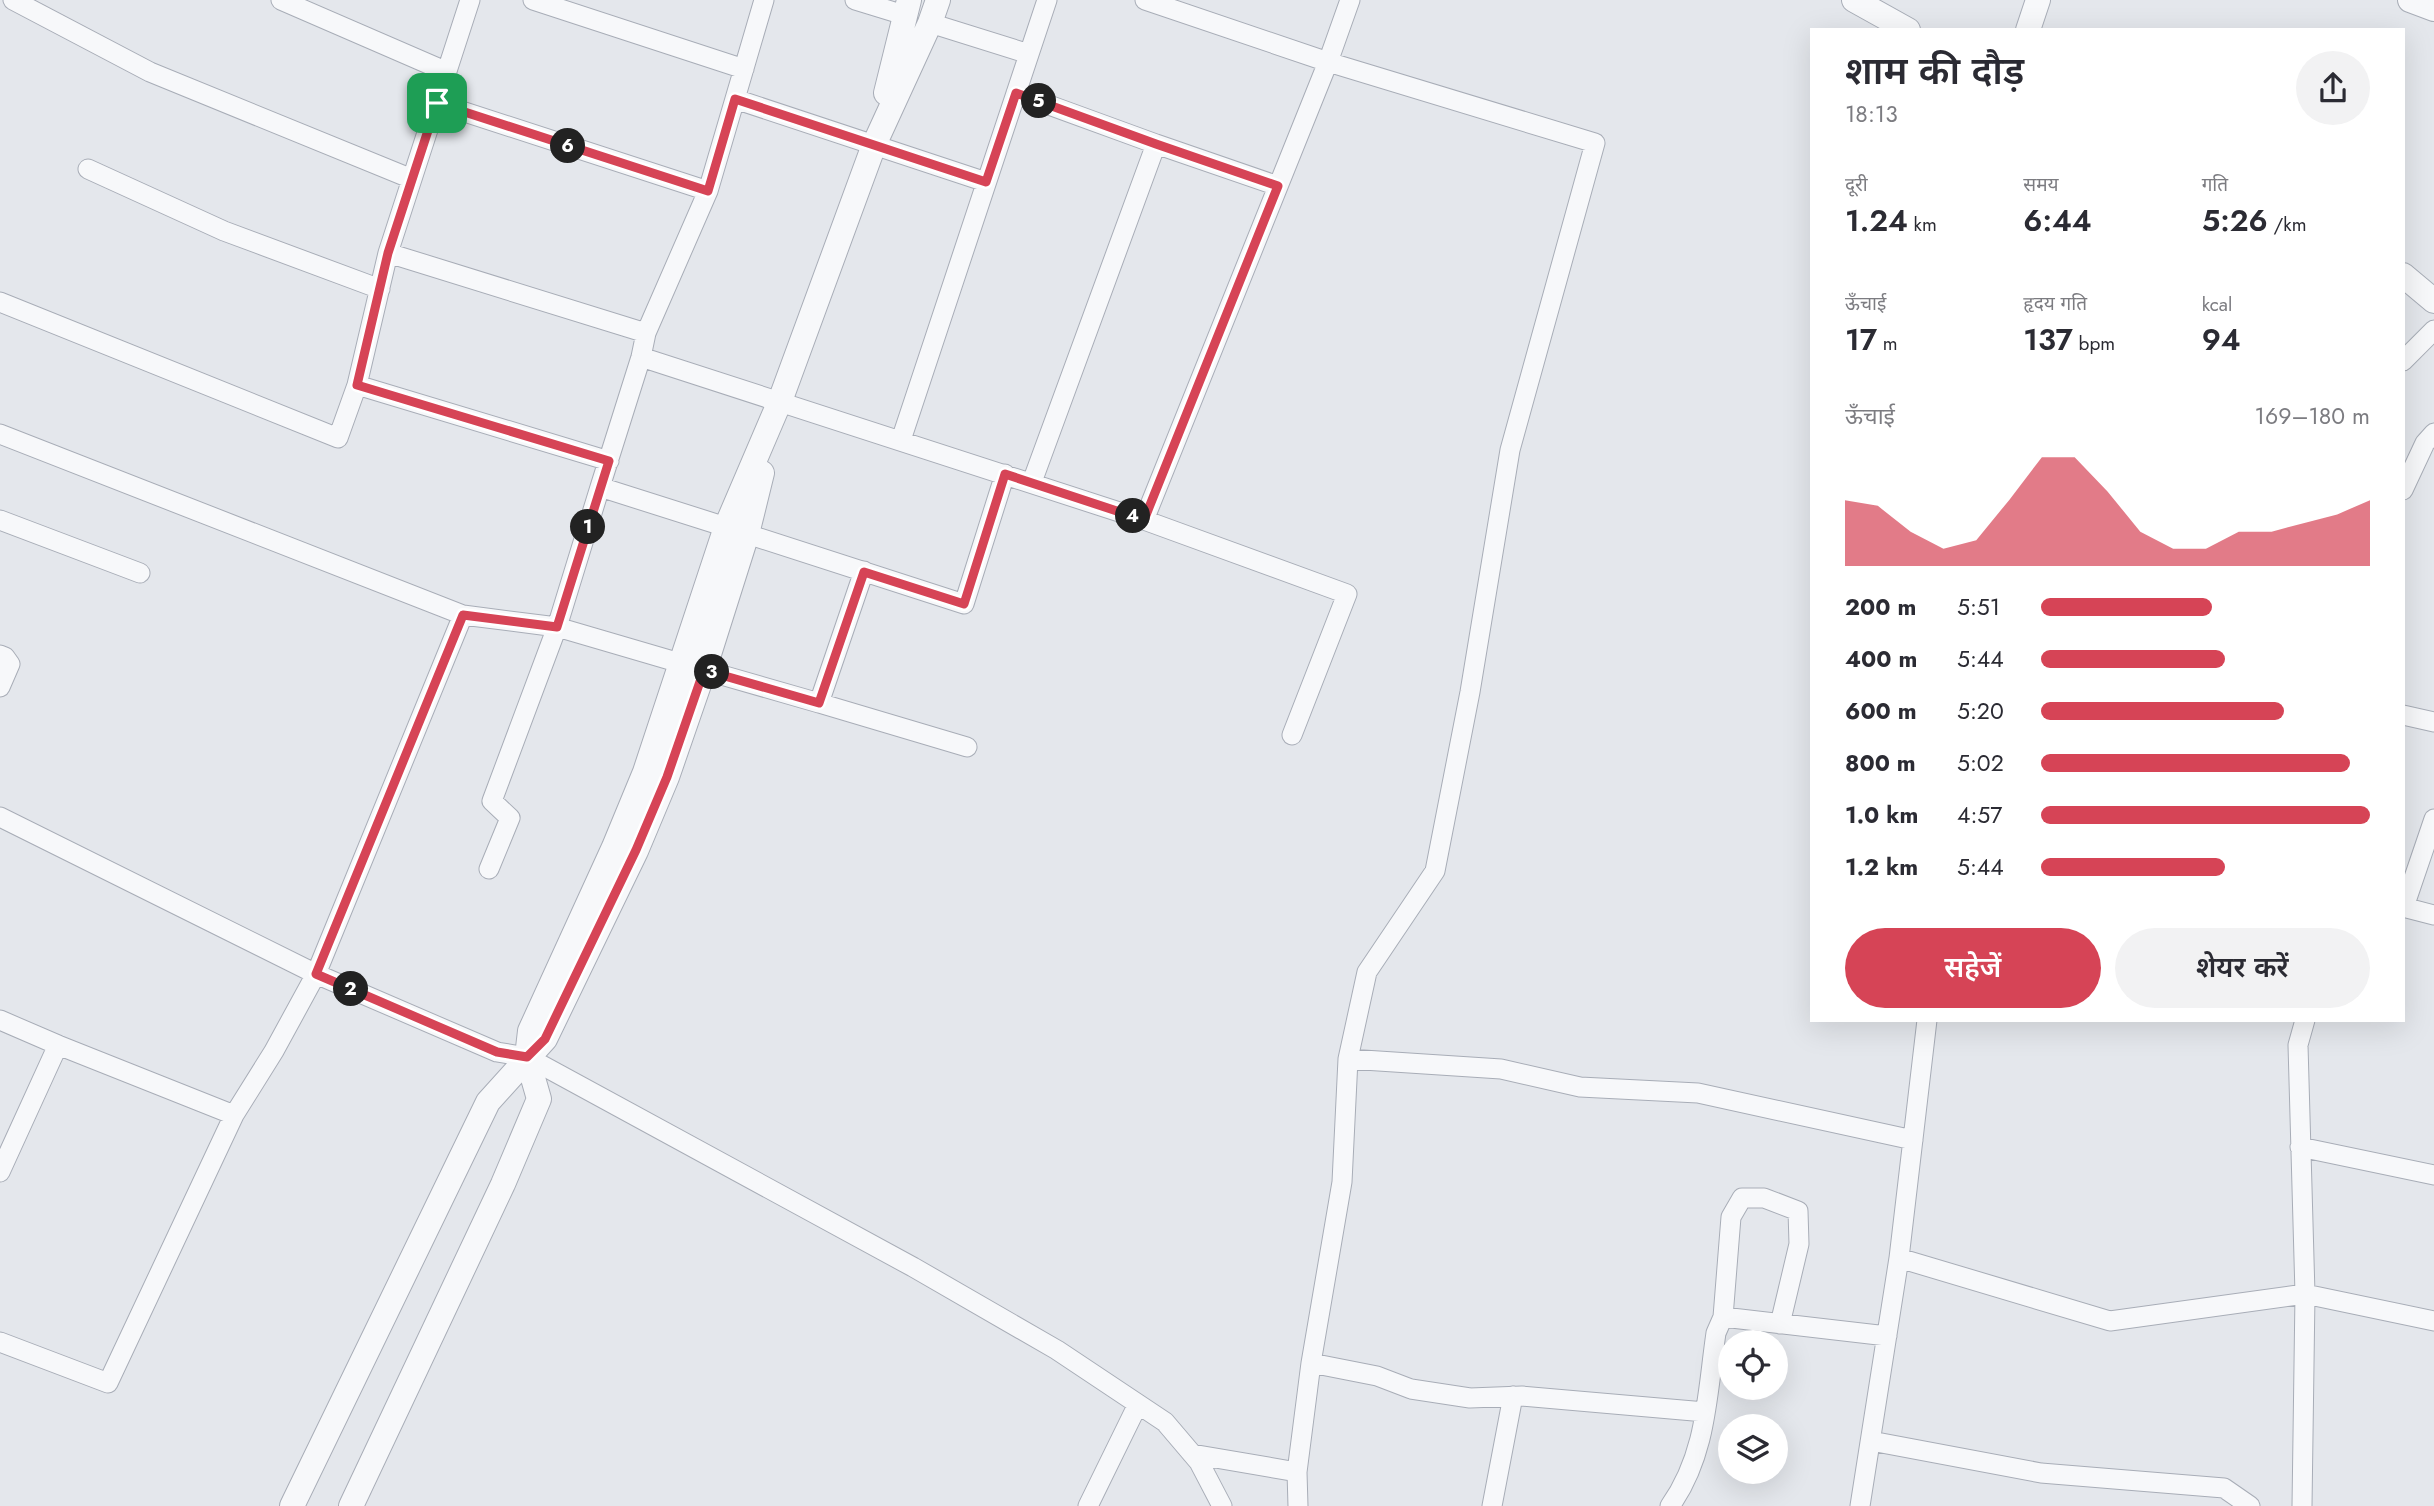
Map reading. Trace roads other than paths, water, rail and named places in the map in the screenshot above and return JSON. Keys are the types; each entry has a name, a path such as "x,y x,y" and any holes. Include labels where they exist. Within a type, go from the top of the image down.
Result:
{"street":[{"path":"13,0 150,72 412,179"},
{"path":"282,0 447,72"},
{"path":"0,302 338,438 357,385 388,253 470,0"},
{"path":"533,0 744,69"},
{"path":"489,869 510,818 492,801 557,627 646,333 708,191 764,0"},
{"path":"855,0 907,8 874,145"},
{"path":"292,1506 488,1101 545,1039 636,850 667,777 692,666 780,401 874,145 938,0"},
{"path":"901,440 1047,0"},
{"path":"1145,0 1328,62 1595,143 1510,450 1435,871 1367,972 1348,1059 1342,1182 1311,1363 1297,1472 1298,1506"},
{"path":"1144,520 1328,62 1350,0"},
{"path":"1854,0 1897,17"},
{"path":"2029,28 2038,0"},
{"path":"2410,0 2434,9"},
{"path":"930,23 1028,54"},
{"path":"1016,93 1278,186"},
{"path":"735,99 986,182"},
{"path":"437,103 708,191"},
{"path":"1032,482 1156,144"},
{"path":"89,169 225,231 380,289"},
{"path":"388,253 646,333"},
{"path":"2405,277 2434,301"},
{"path":"2405,359 2434,330"},
{"path":"641,356 1032,482 1347,594 1292,735"},
{"path":"357,385 609,461"},
{"path":"2405,486 2425,443 2434,433"},
{"path":"0,434 463,615 557,627 967,747"},
{"path":"600,486 964,604 1005,474"},
{"path":"0,520 139,573"},
{"path":"819,703 864,572"},
{"path":"0,1342 108,1383 234,1115 274,1051 316,974 463,615"},
{"path":"0,655 10,664 0,687"},
{"path":"2405,715 2434,722"},
{"path":"0,817 316,974 497,1052 527,1057 913,1267 1057,1350 1165,1422 1199,1462 1222,1506"},
{"path":"2405,901 2434,819"},
{"path":"2405,908 2434,915"},
{"path":"0,1020 234,1115"},
{"path":"1860,1506 1899,1258 1927,1022"},
{"path":"2302,1506 2305,1294 2298,1045 2304,1022"},
{"path":"0,1172 58,1045"},
{"path":"351,1506 503,1184 539,1099 527,1057"},
{"path":"1348,1059 1501,1069 1580,1087 1698,1093 1913,1140"},
{"path":"2300,1147 2434,1175"},
{"path":"1670,1506 1683,1488 1700,1445 1716,1333 1723,1317 1731,1217 1742,1198 1764,1198 1798,1211 1799,1244 1780,1324"},
{"path":"1899,1258 2110,1321 2305,1294 2434,1321"},
{"path":"1723,1317 1887,1336"},
{"path":"1311,1363 1377,1376 1411,1389 1471,1398 1513,1396 1705,1412"},
{"path":"1492,1506 1513,1396"},
{"path":"1088,1506 1138,1404"},
{"path":"1871,1441 2041,1473 2224,1488 2250,1506"},
{"path":"1192,1454 1297,1472"}]}
